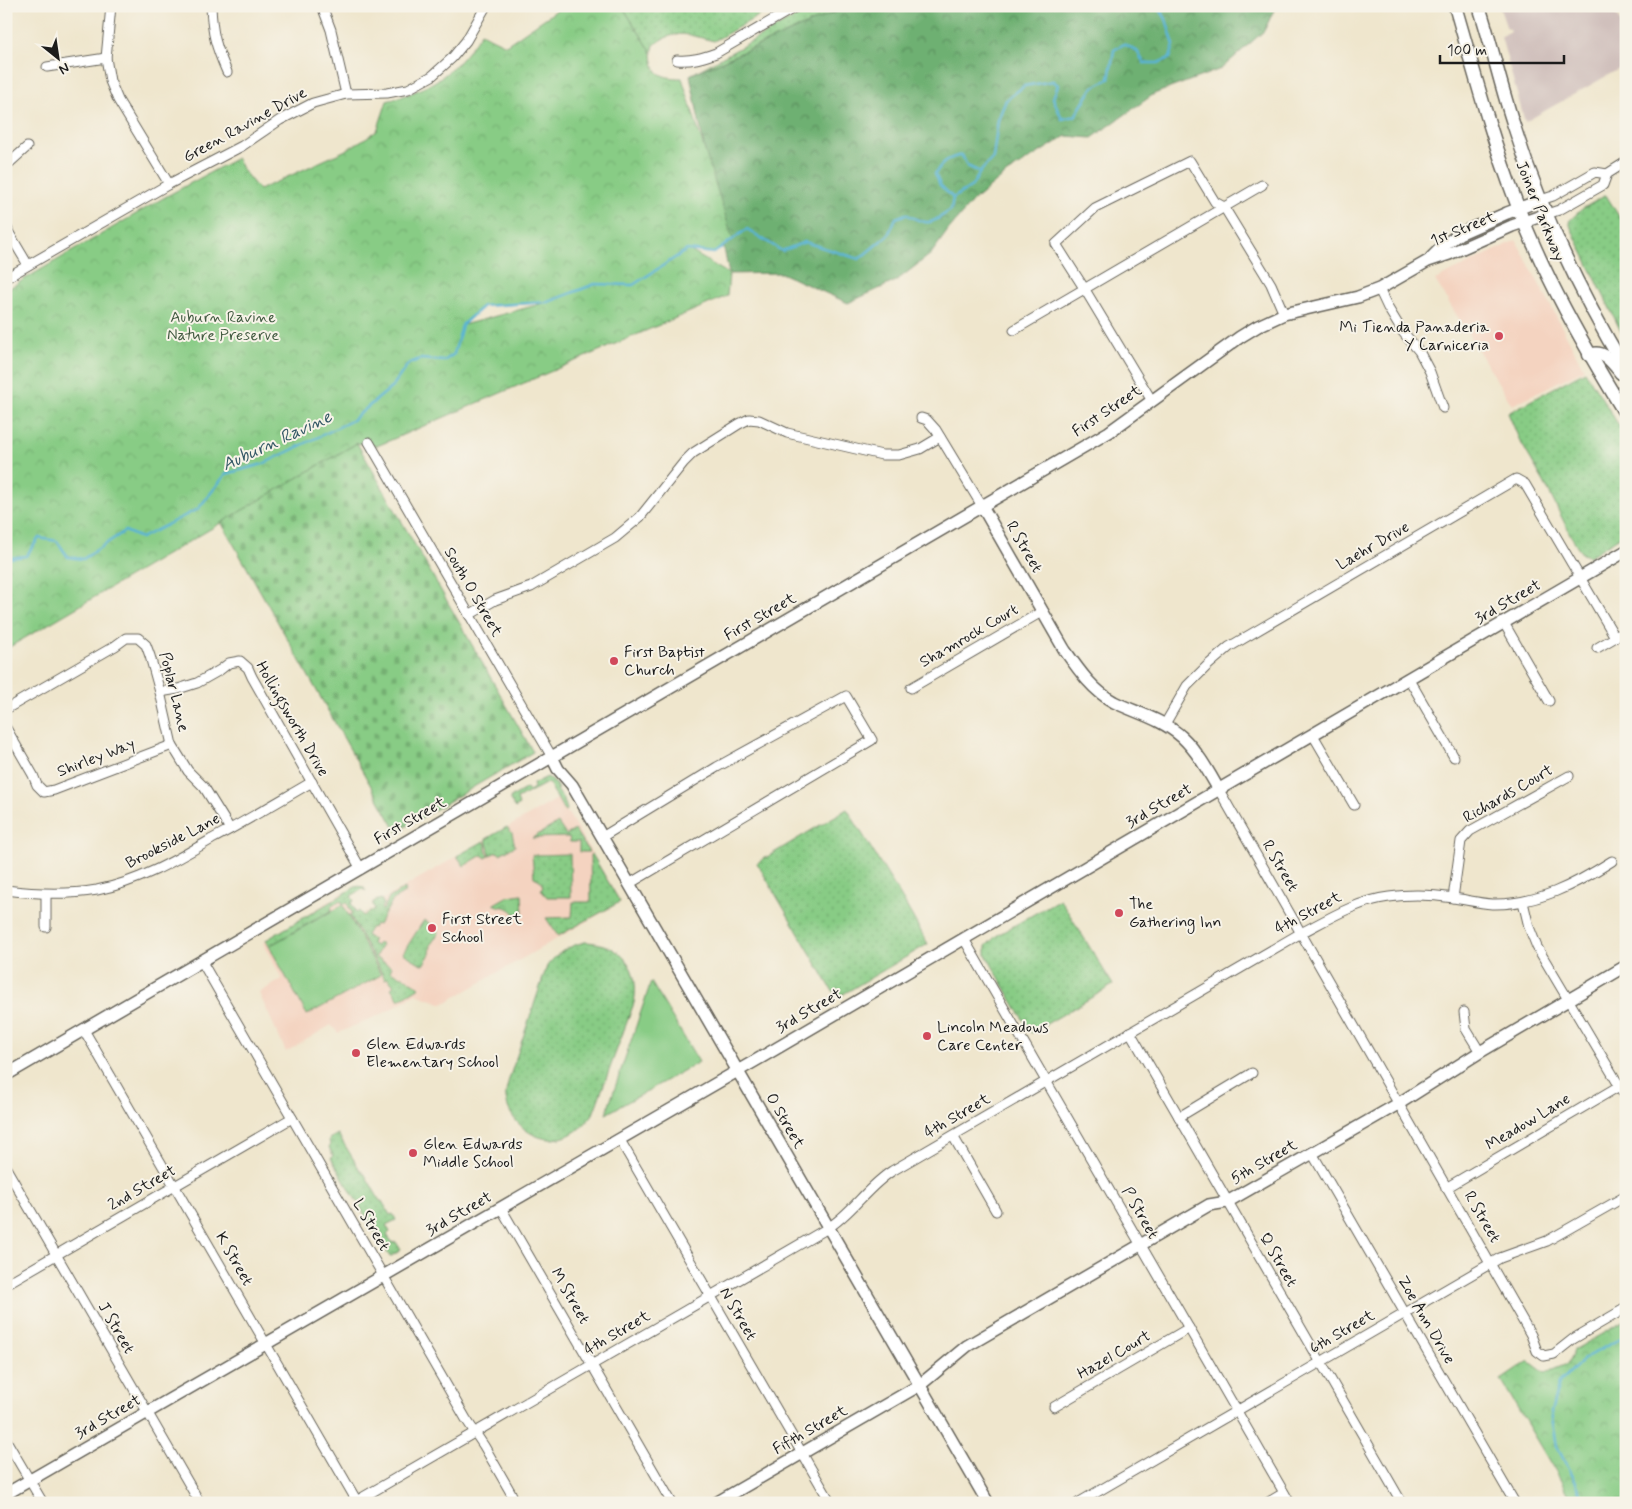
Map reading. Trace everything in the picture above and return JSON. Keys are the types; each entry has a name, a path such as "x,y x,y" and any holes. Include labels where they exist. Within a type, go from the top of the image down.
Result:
{"main road":[{"name":"Joiner Parkway","path":"1455,6 1490,126 1519,209 1552,284 1589,355 1626,415"},
{"name":"Joiner Parkway","path":"1479,6 1514,126 1546,214 1587,302 1626,370"},
{"path":"1589,355 1594,353 1602,354 1626,378"}],"street":[{"path":"111,6 106,58 110,80 118,100 169,184"},
{"path":"211,6 213,34 218,53 228,72"},
{"path":"322,6 331,30 346,94"},
{"name":"Green Ravine Drive","path":"6,278 169,184 242,146 280,120 313,103 346,94 387,94 408,89 432,76 452,58 466,40 486,6"},
{"path":"677,60 702,59 716,53 797,6"},
{"path":"47,67 106,58"},
{"path":"6,166 26,147"},
{"path":"1152,400 1056,244 1095,208 1190,161 1215,202 1224,207 1272,284 1284,314"},
{"name":"1st Street","path":"1428,261 1559,210 1603,185 1607,174 1626,162"},
{"name":"1st Street","path":"1428,261 1459,234 1553,196 1595,172 1607,174"},
{"path":"1014,330 1262,185"},
{"path":"6,225 28,265"},
{"name":"First Street","path":"6,1075 1109,432 1258,326 1284,314 1358,297 1379,289 1428,261"},
{"path":"1379,289 1402,331 1419,351 1430,372 1443,408"},
{"name":"R Street","path":"921,418 931,423 940,437 1064,649 1078,669 1093,686 1112,701 1165,724 1181,736 1193,749 1531,1334 1537,1351 1544,1356 1554,1354 1573,1339 1626,1308"},
{"path":"469,615 495,600 531,587 615,538 640,517 693,453 739,424 749,420 759,420 787,433 882,455 899,455 920,449 940,437"},
{"name":"South O Street","path":"369,442 552,758"},
{"name":"Laehr Drive","path":"1165,724 1188,686 1229,647 1516,479 1525,484 1580,579"},
{"name":"3rd Street","path":"6,1494 620,1140 1626,551"},
{"path":"1580,579 1622,636 1597,648"},
{"name":"Shamrock Court","path":"911,688 1043,611"},
{"path":"1504,624 1549,700"},
{"name":"Poplar Lane","path":"6,709 126,638 138,638 146,645 160,692 172,744 188,771 204,787 230,829"},
{"name":"Hollingsworth Drive","path":"160,692 197,683 229,663 240,661 248,668 361,869"},
{"path":"1409,679 1454,756"},
{"path":"602,837 717,767 846,696 872,740 629,884"},
{"name":"Shirley Way","path":"6,728 37,785 44,792 54,790 172,744"},
{"path":"1313,735 1354,805"},
{"name":"O Street","path":"552,758 558,769 572,785 988,1503"},
{"name":"Richards Court","path":"1453,898 1461,841 1470,830 1569,776"},
{"name":"Brookside Lane","path":"6,890 46,894 99,889 126,882 176,860 312,782"},
{"name":"4th Street","path":"356,1502 828,1228 849,1212 879,1179 1130,1032 1346,909 1367,901 1408,896 1453,898 1469,902 1493,904 1523,902 1560,890 1588,877 1612,861"},
{"path":"46,894 46,927"},
{"path":"1523,902 1529,928 1537,947 1622,1084 1626,1097"},
{"name":"P Street","path":"964,939 1290,1503"},
{"name":"L Street","path":"202,962 515,1503"},
{"name":"5th Street","path":"920,1385 967,1346 1209,1205 1228,1202 1398,1104 1480,1052 1626,966"},
{"path":"1464,1012 1466,1029 1480,1052"},
{"name":"K Street","path":"84,1030 356,1502"},
{"name":"Q Street","path":"1130,1032 1402,1503"},
{"path":"1178,1117 1252,1074"},
{"name":"Meadow Lane","path":"1446,1188 1622,1084"},
{"name":"2nd Street","path":"6,1284 292,1118"},
{"path":"953,1136 996,1211"},
{"name":"N Street","path":"620,1140 831,1503"},
{"name":"Zoe Ann Drive","path":"1312,1153 1515,1503"},
{"name":"J Street","path":"6,1168 200,1503"},
{"name":"6th Street","path":"1078,1503 1500,1258 1547,1241 1626,1196"},
{"name":"M Street","path":"501,1208 672,1503"},
{"name":"Hazel Court","path":"1054,1407 1189,1328"},
{"name":"Fifth Street","path":"716,1503 920,1385"},
{"path":"6,1440 43,1503"},
{"path":"1267,1503 1284,1493"}],"shaded area":[{"path":"1499,6 1611,6 1626,32 1626,65 1525,122 1501,37 1510,31 1509,28 1507,29"},
{"path":"1516,240 1584,369 1512,405 1435,280"},
{"name":"First Street School","path":"559,798 621,902 443,1004 416,994 386,1012 338,1033 331,1025 286,1052 259,993 282,979 263,943 343,892 361,915 375,908 376,903"}],"green space":[{"name":"Auburn Ravine Nature Preserve","path":"563,6 622,6 652,53 654,66 657,71 664,76 682,78 733,240 714,253 689,250 729,274 727,296 377,446 357,443 6,649 6,290 165,197 237,158 242,169 259,190 346,150 377,131 387,101 417,91 442,77 462,59 481,33 506,45","holes":["544,303 463,325 483,306"]},
{"path":"622,6 776,6 714,41 683,34 669,36 654,45 652,53"},
{"path":"816,6 849,6 690,75"},
{"path":"849,6 1276,6 1264,31 1221,69 1154,94 1092,138 1066,136 1007,173 972,202 931,254 896,281 848,303 781,273 729,274 690,75"},
{"path":"1606,195 1626,228 1626,342 1569,221 1582,209"},
{"path":"1585,371 1626,437 1626,533 1590,556 1582,554 1571,536 1544,482 1519,439 1508,413"},
{"path":"357,443 533,752 397,832 221,522"},
{"path":"547,777 558,788 557,790 567,810 564,811 550,785 547,783 517,799 519,805 515,808 510,798 527,788 529,791 534,788 533,784"},
{"path":"847,809 928,944 840,996 832,990 757,863"},
{"path":"558,823 566,835 575,830 589,852 579,852 579,842 570,842 569,837 532,838"},
{"path":"507,827 512,833 515,846 500,854 497,852 490,855 486,839"},
{"path":"484,841 489,856 486,858 482,855 464,866 457,856"},
{"path":"570,854 571,897 547,897 541,890 543,887 540,880 534,877 532,855"},
{"path":"592,854 620,902 558,936 546,918 572,917 573,902 591,902 590,855"},
{"path":"357,886 363,887 366,891 363,889 351,896 354,901 351,903 356,912 359,911 363,916 375,909 373,902 381,899 384,904 381,909 383,910 389,898 405,888 406,892 393,900 378,925 375,924 373,928 371,927 366,935 373,940 372,944 376,946 378,943 382,945 375,957 392,967 390,971 399,974 400,977 402,976 420,987 399,1000 391,988 394,986 388,978 385,979 350,915 352,913 347,903 343,904 341,901 331,906 332,910 269,946 266,940"},
{"path":"522,894 523,913 515,914 507,908 494,904 508,896"},
{"path":"1060,899 1113,985 1031,1033 986,955 986,946 996,936"},
{"path":"343,905 381,975 307,1015 269,946"},
{"path":"424,920 438,928 439,933 431,944 430,954 423,965 403,953"},
{"path":"585,942 598,943 609,947 626,960 634,979 634,1003 593,1114 578,1130 569,1135 549,1139 539,1137 520,1125 509,1110 506,1096 509,1079 547,966 563,951"},
{"path":"651,982 699,1062 606,1114"},
{"path":"338,1134 380,1201 382,1201 390,1215 393,1214 396,1220 386,1225 390,1232 387,1235 393,1243 396,1242 401,1250 390,1257 331,1158 333,1156 329,1147 329,1139"},
{"path":"1626,1320 1626,1503 1574,1503 1501,1380 1529,1361 1545,1373 1567,1364 1574,1350"}],"waterway":[{"name":"Auburn Ravine","path":"6,550 10,558 26,556 39,538 57,541 68,557 83,559 125,531 141,538 198,509 226,474 263,464 351,421 392,387 408,364 420,359 444,361 454,354 462,325 483,306 548,302 595,284 633,285 687,250 714,253 747,229 782,251 805,242 859,259 888,235 896,218 906,214 920,221 929,222 934,221 951,210 953,198 972,186 980,172 993,158 998,120 1006,100 1024,86 1053,81 1058,85 1053,98 1062,119 1075,116 1093,87 1109,79 1114,50 1124,44 1137,51 1144,63 1158,63 1170,58 1174,45 1166,19 1158,6"},
{"path":"953,198 940,185 935,174 940,166 949,159 962,155 967,166 980,172"},
{"path":"1586,1503 1557,1446 1551,1412 1559,1383 1584,1359 1626,1335"}],"place":[{"name":"Mi Tienda Panaderia Y Carniceria","path":"1499,336"},
{"name":"First Baptist Church","path":"614,661"},
{"name":"The Gathering Inn","path":"1119,913"},
{"name":"First Street School","path":"432,928"},
{"name":"Lincoln Meadows Care Center","path":"927,1036"},
{"name":"Glen Edwards Elementary School","path":"356,1053"},
{"name":"Glen Edwards Middle School","path":"413,1153"}]}
